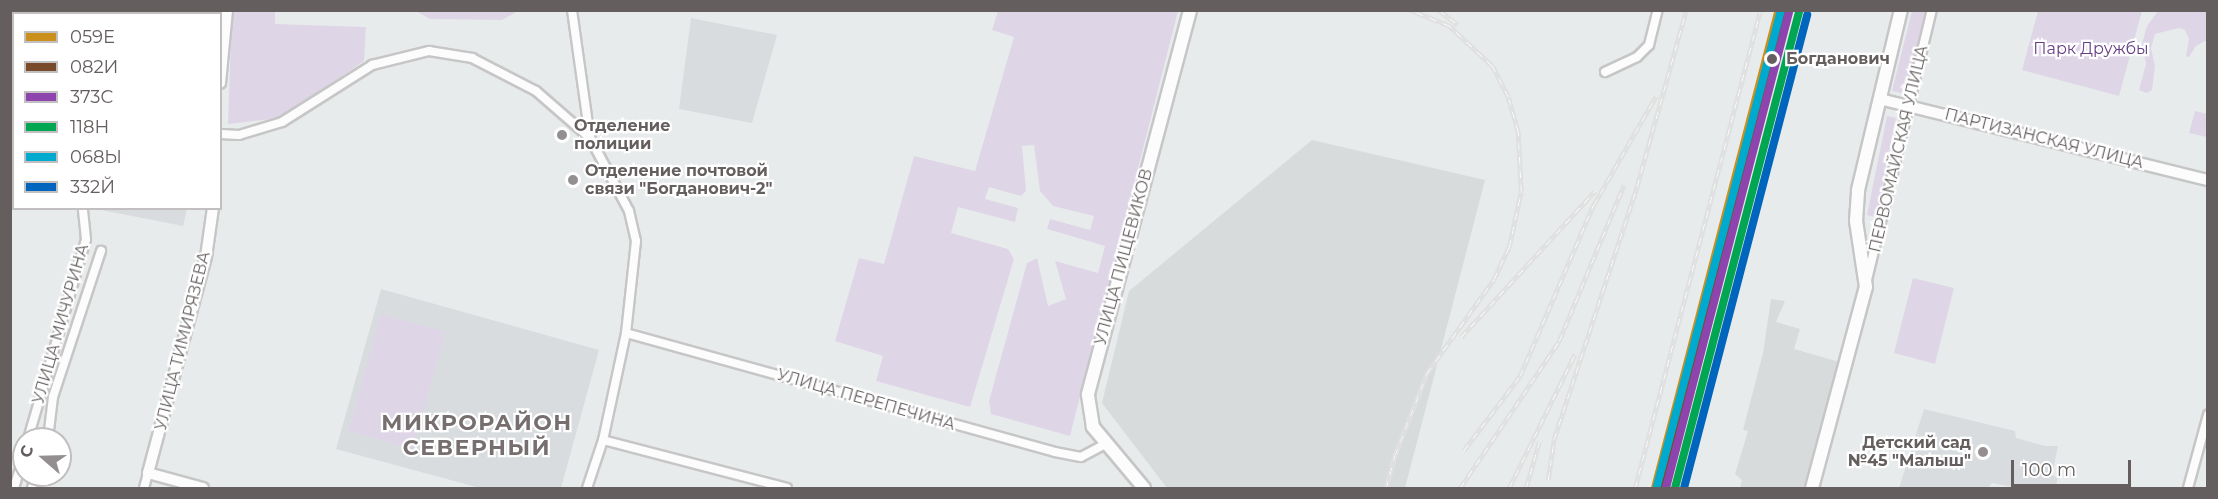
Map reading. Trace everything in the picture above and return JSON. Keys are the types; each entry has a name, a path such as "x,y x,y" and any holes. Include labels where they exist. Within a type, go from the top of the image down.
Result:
{"main road":[{"name":"УЛИЦА ПИЩЕВИКОВ","path":"1144,489 1104,445 1088,411 1088,394 1190,10"},
{"name":"ПЕРВОМАЙСКАЯ УЛИЦА","path":"1812,489 1866,287 1856,221 1858,190 1901,10"}],"street":[{"path":"222,62 227,10"},
{"path":"572,10 590,138 634,227 635,255 626,333 603,440 587,489"},
{"path":"1605,72 1637,57 1649,45 1658,10"},
{"name":"ПЕРВОМАЙСКАЯ УЛИЦА","path":"1866,287 1907,105 1932,10"},
{"path":"222,134 239,135 282,122 372,65 429,51 472,58 536,91 590,138"},
{"name":"ПАРТИЗАНСКАЯ УЛИЦА","path":"1880,99 2208,180"},
{"name":"УЛИЦА МИЧУРИНА","path":"31,427 86,239 83,210"},
{"name":"УЛИЦА ТИМИРЯЗЕВА","path":"148,473 206,257 213,210"},
{"path":"49,427 53,397 100,251"},
{"name":"УЛИЦА ПЕРЕПЕЧИНА","path":"626,333 1055,452 1081,457 1104,445"},
{"path":"2188,489 2208,415"},
{"path":"603,440 787,489"},
{"path":"144,489 148,473 203,489"}],"shaded area":[{"path":"691,18 777,35 752,123 679,109"},
{"path":"1312,140 1485,180 1405,488 1167,488 1102,403 1129,291"},
{"path":"101,210 187,210 183,226"},
{"path":"381,289 599,350 561,488 480,488 336,449"},
{"path":"1771,299 1785,301 1776,322 1800,329 1794,349 1843,363 1809,488 1740,488 1742,480 1735,474 1748,431 1743,430 1763,353"},
{"name":"Детский сад №45 \"Малыш\"","path":"1924,409 2015,431 2016,438 2045,446 2058,446 2052,475 2058,478 2055,488 2017,488 1992,483 1988,488 1899,488"}],"green space":[{"path":"232,11 275,11 275,24 366,27 364,61 280,118 228,124"},
{"path":"416,11 518,11 502,20 430,19"},
{"path":"998,11 1178,11 1070,436 991,414 989,401 1027,263 1037,258 1048,306 1066,299 1055,261 1098,273 1105,246 1047,229 1050,219 1090,230 1094,216 1053,206 1040,191 1034,145 1022,146 1026,191 1021,196 989,187 985,199 1018,208 1015,222 958,207 951,233 1008,249 1014,259 970,407 876,381 883,356 835,341 859,258 884,264 914,156 975,171 1014,37 992,30"},
{"path":"1912,11 1926,11 1906,94 1892,91"},
{"name":"Парк Дружбы","path":"2038,11 2142,11 2119,96 2022,70"},
{"path":"2158,11 2207,11 2207,40 2196,46 2189,57 2186,56 2189,39 2185,30 2179,28 2155,34 2151,48 2155,66 2152,90 2147,93 2139,90 2146,64 2142,44 2147,26"},
{"path":"2195,111 2207,114 2207,137 2189,133"},
{"path":"1887,116 1896,118 1876,217 1867,215"},
{"path":"1913,278 1954,288 1935,364 1894,353"},
{"path":"381,314 446,332 413,449 348,431"}],"railway":[{"path":"1386,488 1395,455 1427,373 1494,279 1509,247 1521,192 1518,132 1508,97 1492,66 1449,26 1409,10"},
{"path":"1439,10 1458,25"},
{"path":"1548,480 1554,439 1637,186 1686,10"},
{"path":"1635,488 1760,10"},
{"path":"1464,450 1520,376 1593,206 1656,96"},
{"path":"1460,488 1559,341 1624,185"},
{"path":"1461,337 1595,191"},
{"path":"1680,488 1746,234"},
{"path":"1509,488 1575,354"},
{"path":"1526,488 1539,442"}],"transit line":[{"name":"059Е","path":"1655,488 1779,10"},
{"name":"068Ы","path":"1657,486 1781,10"},
{"name":"082И","path":"1660,488 1785,10"},
{"name":"373C","path":"1666,488 1790,10"},
{"name":"118Н","path":"1675,488 1799,12"},
{"name":"332Й","path":"1684,488 1807,15"}],"place":[{"name":"Богданович","path":"1772,59"},
{"name":"Отделение полиции","path":"562,135"},
{"name":"Отделение почтовой связи \"Богданович-2\"","path":"573,180"},
{"name":"Детский сад №45 \"Малыш\"","path":"1983,452"}],"district":[{"name":"МИКРОРАЙОН СЕВЕРНЫЙ","path":"477,434"}]}
